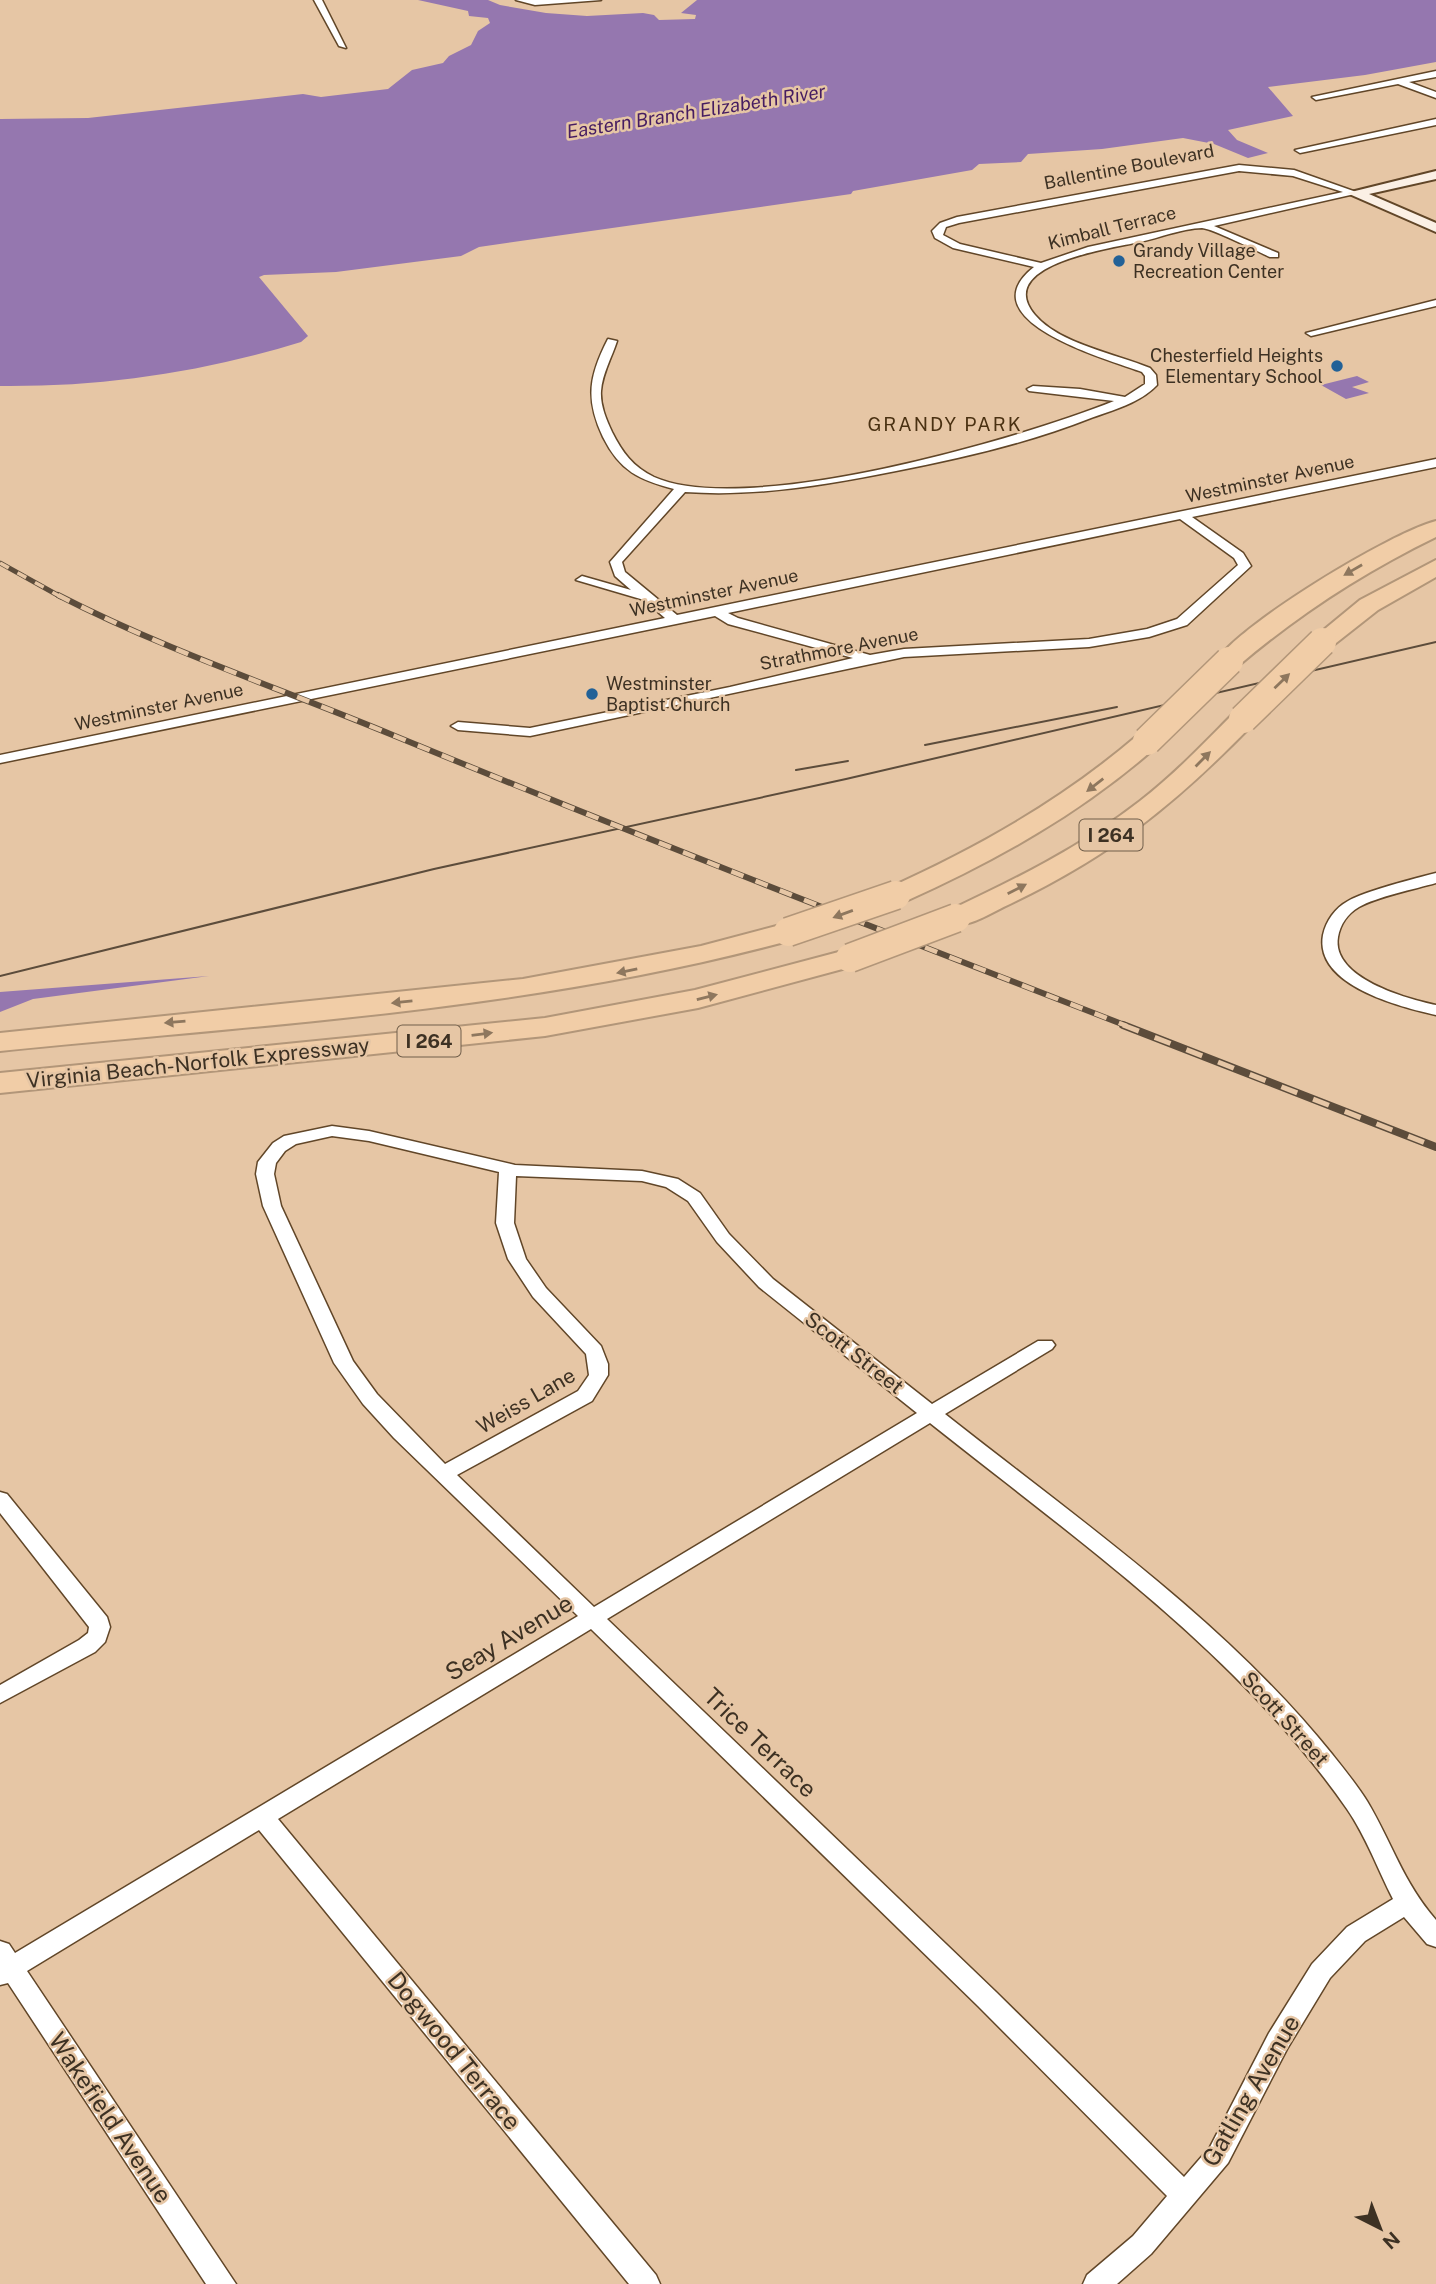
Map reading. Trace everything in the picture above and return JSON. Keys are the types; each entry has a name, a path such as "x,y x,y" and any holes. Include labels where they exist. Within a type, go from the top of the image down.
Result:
{"highway":[{"path":"1388,550 1436,522"},
{"name":"Virginia Beach-Norfolk Expressway","path":"0,1042 143,1025 523,988 704,955 789,932 896,895 993,851 1030,830 1093,787 1147,741 1229,661 1293,607 1388,550 1436,528"},
{"name":"Virginia Beach-Norfolk Expressway","path":"0,1083 545,1027 698,999 850,958 956,918 1053,871 1139,816 1179,783 1322,642 1369,606 1436,568"}],"street":[{"path":"318,0 343,46"},
{"path":"522,1 597,0"},
{"path":"1316,97 1436,74"},
{"path":"1399,81 1436,95"},
{"path":"1300,150 1436,122"},
{"name":"Ballentine Boulevard","path":"1042,267 957,246 938,236 937,231 957,220 1219,169 1264,168 1294,173 1353,193 1436,228"},
{"name":"Kimball Terrace","path":"612,341 595,389 602,421 617,454 634,471 683,487 721,491 773,488 913,465 1021,440 1125,400 1151,385 1152,380 1146,370 1050,332 1026,312 1021,304 1022,290 1033,272 1042,267 1088,250 1436,175"},
{"path":"1204,225 1274,255"},
{"path":"1311,333 1436,303"},
{"path":"1033,389 1080,392 1125,400"},
{"name":"Westminster Avenue","path":"0,759 1436,463"},
{"path":"676,621 619,573 616,562 683,487"},
{"name":"Strathmore Avenue","path":"458,726 530,732 871,659 928,650 1089,643 1149,633 1182,622 1243,570 1244,561 1183,516"},
{"path":"582,580 649,599"},
{"path":"718,612 733,621 871,659"},
{"path":"1436,878 1353,904 1340,914 1329,934 1335,960 1363,986 1399,1002 1436,1010"},
{"name":"Scott Street","path":"321,1312 268,1194 267,1162 279,1147 298,1137 332,1131 369,1136 508,1168 551,1174 649,1177 672,1183 688,1192 723,1238 766,1283 1191,1619 1283,1713 1358,1806 1407,1903 1436,1937"},
{"name":"Weiss Lane","path":"443,1474 586,1396 597,1384 601,1373 600,1362 593,1351 528,1278 513,1247 505,1223 508,1168"},
{"name":"Trice Terrace","path":"321,1312 344,1363 370,1399 443,1474 977,1990 1185,2196"},
{"name":"Seay Avenue","path":"4,1965 262,1817 933,1415 1045,1345"},
{"path":"0,1499 99,1623 96,1640 0,1695"},
{"name":"Dogwood Terrace","path":"262,1817 646,2284"},
{"name":"Gatling Avenue","path":"1097,2284 1142,2245 1219,2155 1278,2041 1321,1971 1356,1934 1407,1903"},
{"name":"Wakefield Avenue","path":"4,1965 222,2284"}],"water":[{"name":"Eastern Branch Elizabeth River","path":"418,0 488,0 500,5 546,13 587,16 643,13 654,15 659,20 695,19 696,15 681,13 697,0 1436,0 1436,62 1365,75 1268,87 1293,116 1228,130 1237,140 1268,153 1248,158 1214,144 1183,138 1102,149 1028,154 1021,162 979,164 972,170 853,191 851,194 479,247 461,256 336,272 264,275 259,277 308,336 301,342 227,362 152,376 77,384 0,386 0,119 88,118 303,94 321,97 388,89 412,70 443,63 449,56 471,45 478,31 490,23 488,18 469,16 468,11"},
{"path":"1357,376 1369,382 1352,387 1369,393 1346,399 1321,385"},
{"path":"209,976 33,999 0,1012 0,992"}],"tram line":[{"path":"0,976 434,869 846,779 1436,642"},
{"path":"925,745 1117,707"},
{"path":"796,770 848,761"}],"railway":[{"path":"0,563 61,597"},
{"path":"58,595 225,669 669,847 1127,1026"},
{"path":"1123,1025 1436,1147"}],"place":[{"name":"Grandy Village Recreation Center","path":"1119,261"},
{"name":"Chesterfield Heights Elementary School","path":"1337,366"},
{"name":"Westminster Baptist Church","path":"592,694"}],"district":[{"name":"GRANDY PARK","path":"945,424"}]}
